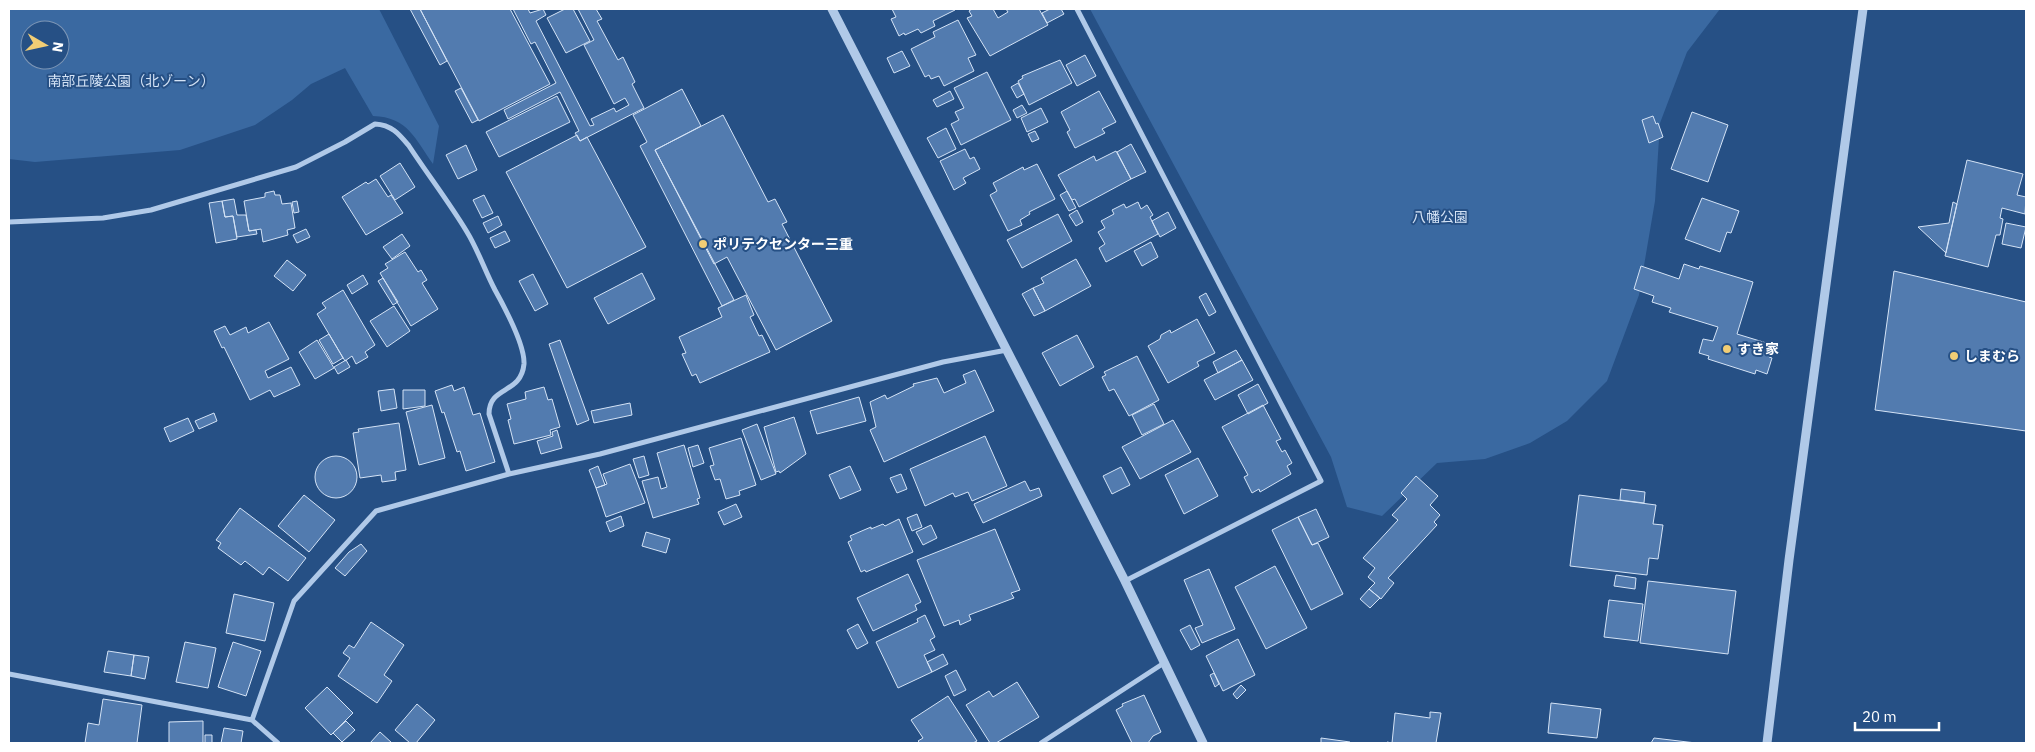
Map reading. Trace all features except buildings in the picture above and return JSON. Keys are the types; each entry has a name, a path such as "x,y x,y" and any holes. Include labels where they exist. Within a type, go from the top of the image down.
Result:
{"street":[{"path":"832,9 1007,350 1203,743"},
{"path":"1077,9 1321,481 1124,582"},
{"path":"1767,743 1790,550 1863,9"},
{"path":"9,222 104,218 151,210 296,167 353,138 375,124 390,127 409,146 468,233 514,327 524,363 521,376 514,385 495,396 489,405 489,414 509,474"},
{"path":"252,720 294,601 376,512 509,474 600,454 943,362 1007,350"},
{"path":"1041,743 1164,663"},
{"path":"9,674 252,720 278,743"}],"green space":[{"name":"南部丘陵公園（北ゾーン）","path":"9,9 379,9 439,126 433,164 415,138 403,125 385,117 373,116 345,68 311,84 292,100 255,125 180,150 35,162 9,159"},
{"name":"八幡公園","path":"1090,9 1720,9 1687,52 1660,123 1655,201 1639,295 1607,381 1567,421 1530,443 1485,459 1437,463 1382,516 1347,507 1331,457"}],"place":[{"name":"ポリテクセンター三重","path":"703,244"},
{"name":"すき家","path":"1727,349"},
{"name":"しまむら","path":"1954,356"}]}
